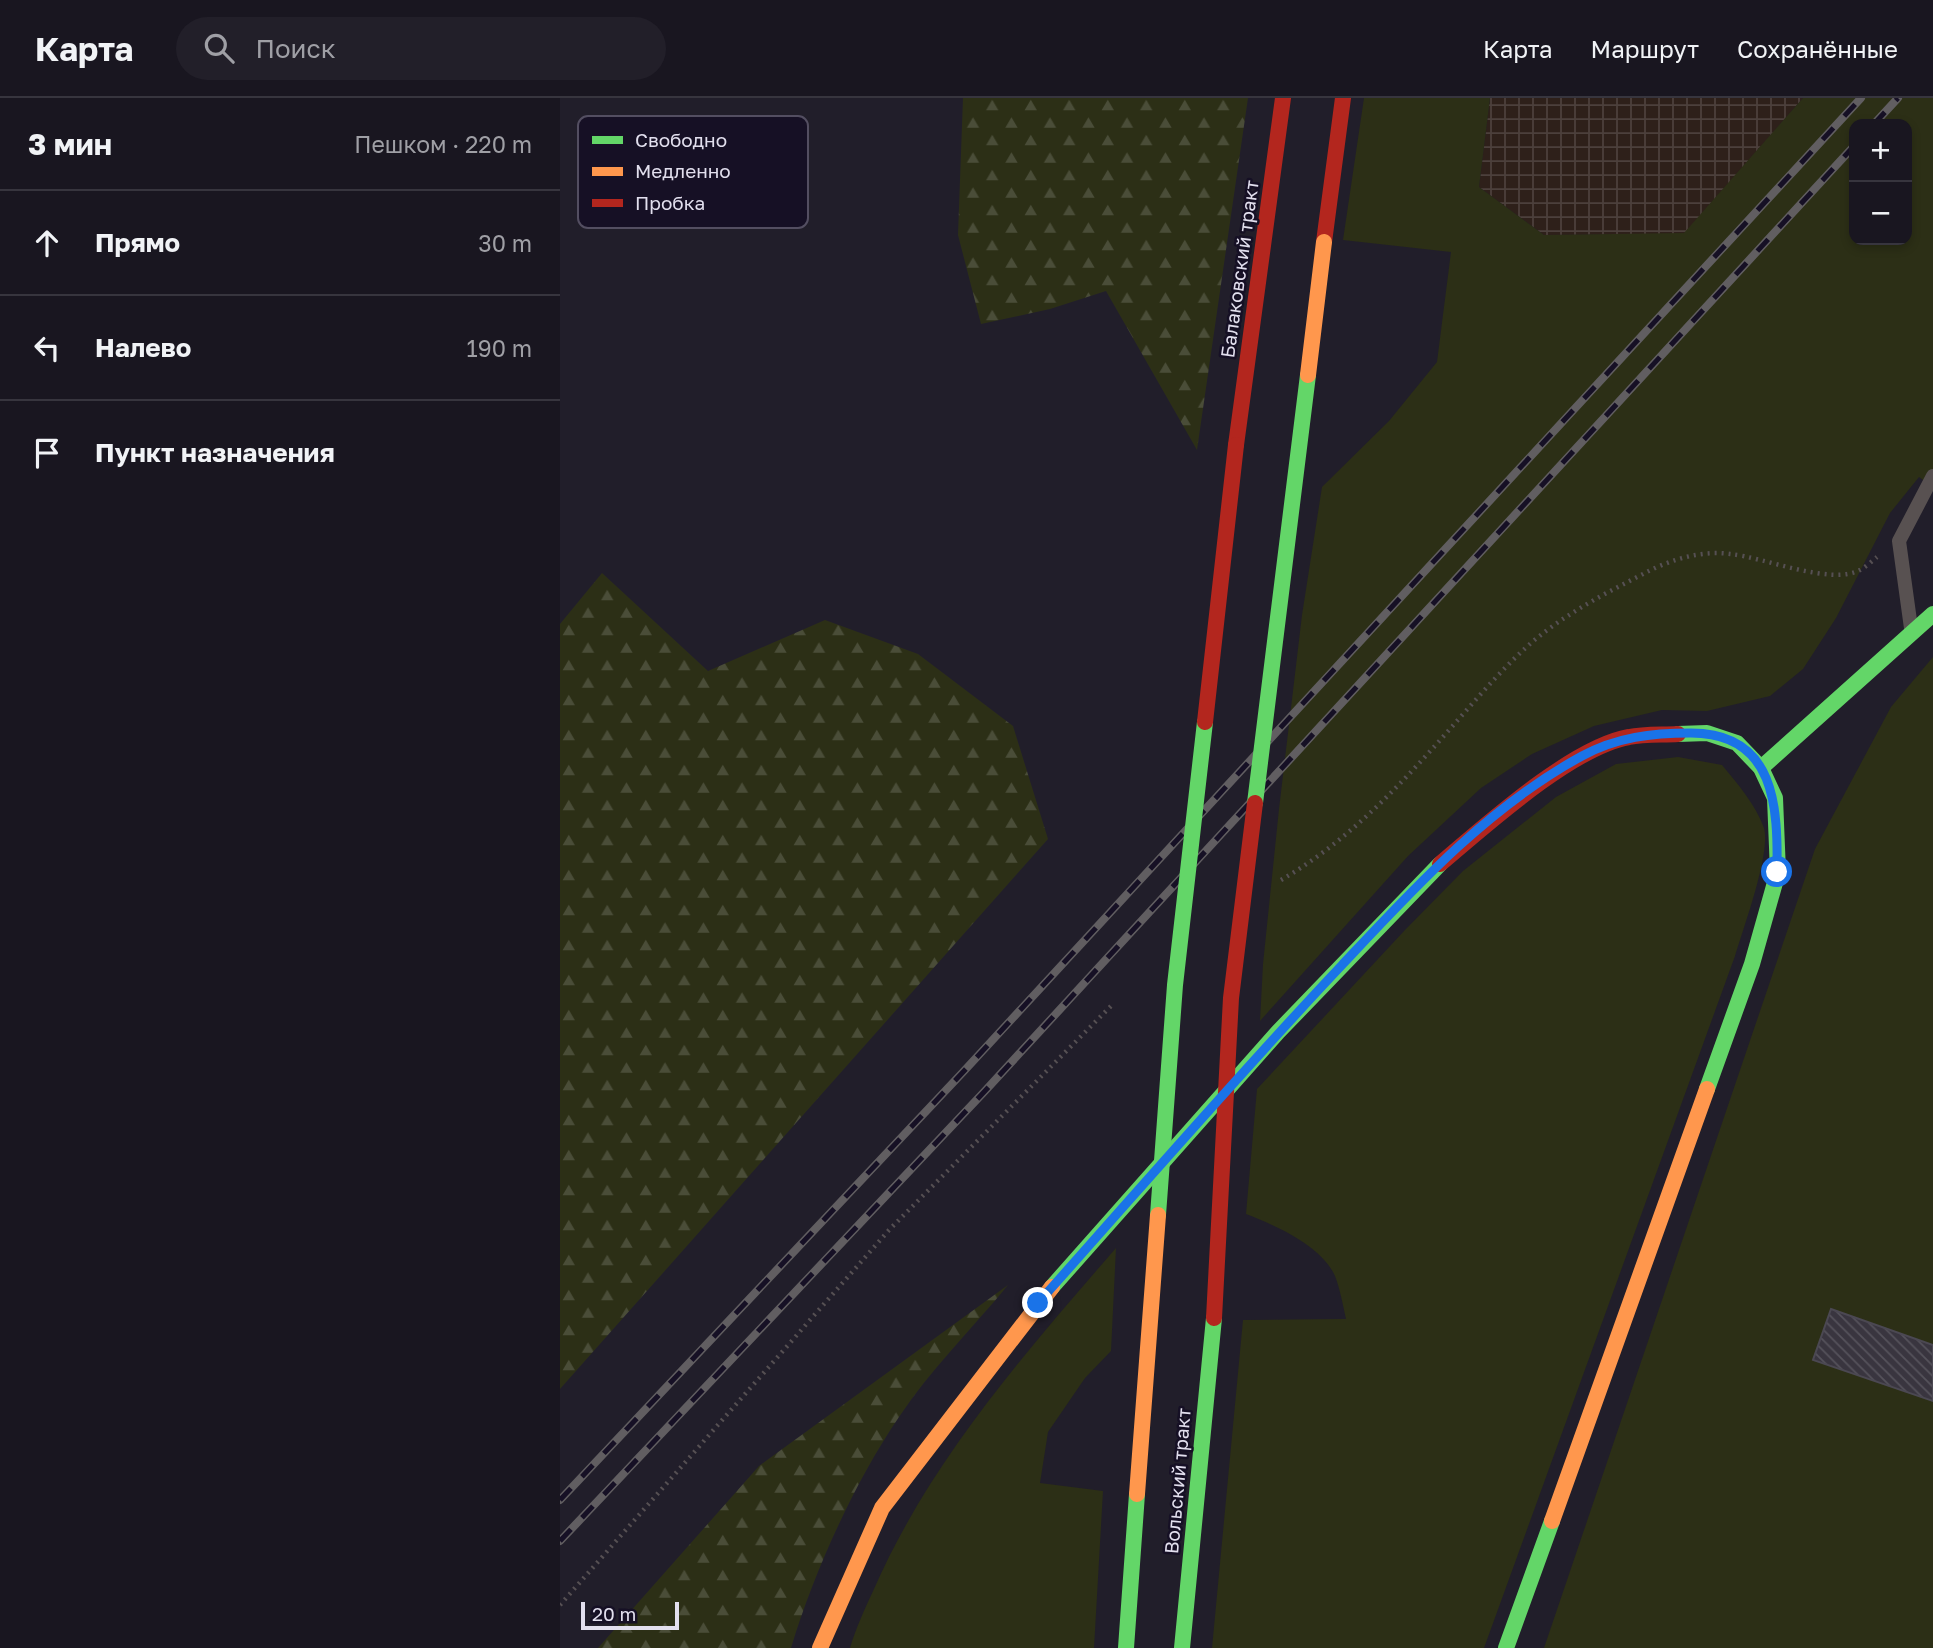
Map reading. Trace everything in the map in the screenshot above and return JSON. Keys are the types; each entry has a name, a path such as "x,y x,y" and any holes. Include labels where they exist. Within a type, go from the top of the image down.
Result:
{"main road":[{"name":"Балаковский тракт","path":"1137,1494 1175,985 1236,445 1283,98"},
{"name":"Вольский тракт","path":"1182,1648 1214,1318 1231,998 1342,98"},
{"path":"1760,768 1933,614"},
{"path":"820,1648 882,1508 1030,1314 1278,1032 1427,875 1511,803 1582,756 1627,737 1707,733 1737,743 1760,768 1775,798 1777,872 1752,964 1506,1648"},
{"name":"Вольский тракт","path":"1126,1648 1137,1494"}],"lane":[{"path":"1911,633 1899,541 1933,477"}],"path":[{"path":"1272,886 1320,858 1364,819 1432,750 1492,681 1532,642 1586,603 1665,563 1695,556 1729,553 1832,575 1859,571 1899,541"},
{"path":"560,1605 889,1230 1112,1005"}],"shaded area":[{"path":"1490,98 1803,98 1684,234 1544,235 1479,187"}],"green space":[{"path":"963,98 1248,98 1197,450 1106,291 1050,309 981,324 958,235"},
{"path":"1364,98 1490,98 1479,187 1544,235 1684,233 1803,98 1933,98 1933,487 1919,477 1890,513 1836,618 1803,669 1770,696 1707,711 1662,710 1594,726 1532,754 1481,788 1408,856 1260,1021 1263,964 1279,809 1302,615 1322,487 1389,421 1437,362 1451,252 1343,240"},
{"path":"602,573 708,671 825,620 918,654 1013,726 1048,839 560,1389 560,624"},
{"path":"1933,657 1933,1648 1544,1648 1815,849 1891,707"},
{"path":"1678,757 1722,765 1746,795 1764,828 1764,855 1735,956 1484,1648 1212,1648 1243,1320 1346,1319 1335,1276 1320,1255 1296,1238 1246,1214 1257,1089 1463,871 1556,797 1616,764"},
{"path":"1116,1248 1111,1351 1085,1378 1048,1432 1040,1483 1103,1491 1094,1648 850,1648 864,1611 897,1542 951,1453 1014,1368"},
{"path":"1008,1285 924,1383 882,1443 851,1499 823,1559 791,1648 598,1648 759,1466"}],"building":[{"path":"1831,1309 1933,1345 1933,1401 1813,1360"}],"railway":[{"path":"560,1500 964,1071 1861,98"},
{"path":"1879,119 1898,98"},
{"path":"560,1541 984,1092 1849,151"}],"traffic: fast":[{"path":"1255,803 1308,375"},
{"path":"1761,768 1933,614"},
{"path":"1158,1215 1175,985 1205,722"},
{"path":"1678,734 1707,733 1737,743 1761,768 1775,798 1778,872 1752,964 1707,1089"},
{"path":"1052,1287 1278,1032 1440,864"},
{"path":"1182,1648 1214,1318"},
{"path":"1126,1648 1137,1494"},
{"path":"1506,1648 1552,1521"}],"traffic: slow":[{"path":"1308,375 1324,242"},
{"path":"1552,1521 1707,1089"},
{"path":"1137,1494 1158,1215"},
{"path":"820,1648 882,1508 1052,1287"}],"traffic: jam":[{"path":"1236,445 1283,98"},
{"path":"1324,242 1343,98"},
{"path":"1205,722 1236,445"},
{"path":"1440,864 1530,790 1582,756 1606,744 1629,737 1678,734"},
{"path":"1214,1318 1231,998 1255,803"}],"route":[{"path":"1038,1303 1278,1032 1427,875 1511,803 1582,756 1627,737 1669,733 1707,733 1737,743 1751,754 1775,798 1777,872"}]}
